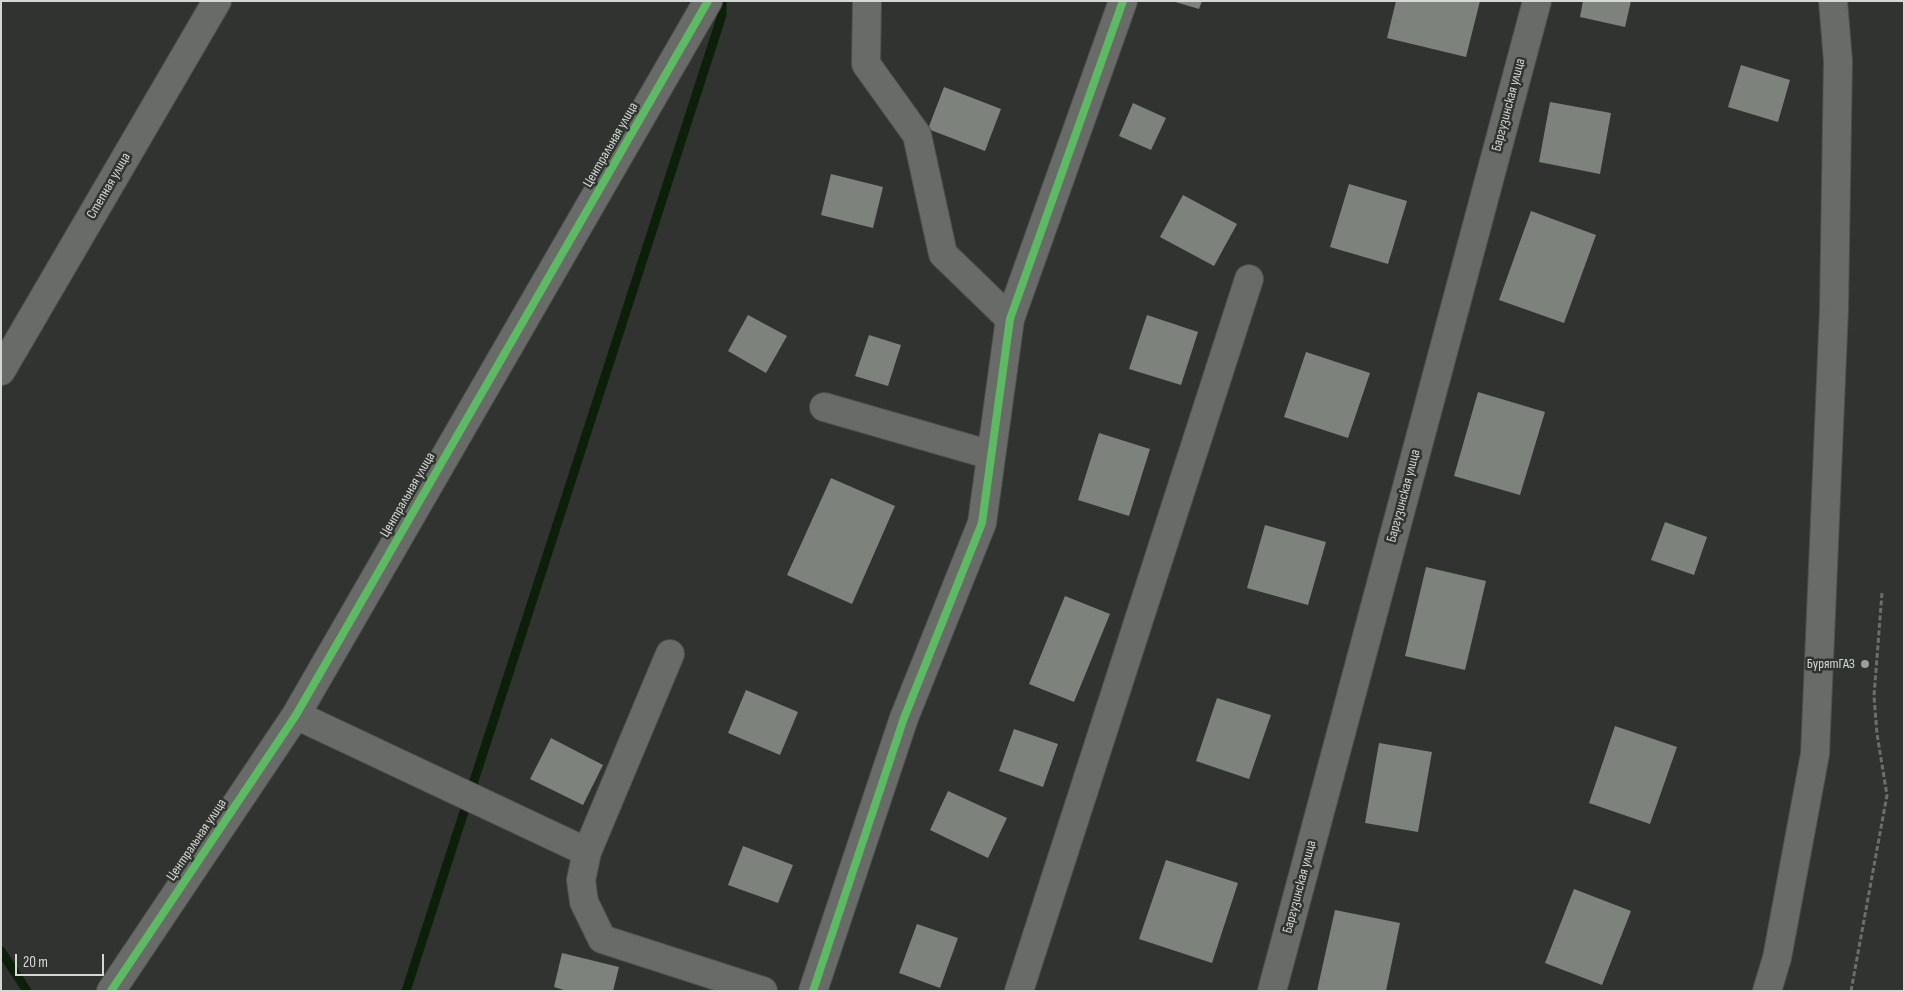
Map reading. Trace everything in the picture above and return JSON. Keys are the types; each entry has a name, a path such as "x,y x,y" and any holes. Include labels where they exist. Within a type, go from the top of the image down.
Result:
{"street":[{"name":"Степная улица","path":"1,371 217,1"},
{"name":"Центральная улица","path":"111,991 296,715 708,1"},
{"path":"866,1 866,64 917,135 943,254 1010,319"},
{"path":"813,991 904,718 982,523 1010,319 1123,1"},
{"name":"Баргузинская улица","path":"1272,991 1537,1"},
{"path":"1767,991 1778,958 1815,754 1834,299 1838,61 1833,1"},
{"path":"1019,991 1250,279"},
{"path":"824,407 991,455"},
{"path":"670,654 587,852 581,880 584,902 602,939 763,991"},
{"path":"296,715 587,852"}],"path":[{"path":"1850,991 1887,795 1877,734 1874,696 1882,593"}],"building":[{"path":"1172,1 1202,1 1199,9"},
{"path":"1396,1 1480,1 1466,57 1387,38"},
{"path":"1583,1 1631,1 1625,27 1580,17"},
{"path":"1741,65 1790,80 1778,122 1728,107"},
{"path":"944,87 1001,109 985,151 928,129"},
{"path":"1550,102 1611,113 1600,174 1539,162"},
{"path":"1133,103 1166,118 1151,150 1119,136"},
{"path":"831,174 883,187 873,228 821,215"},
{"path":"1349,184 1407,201 1388,264 1330,247"},
{"path":"1183,195 1237,224 1214,266 1160,237"},
{"path":"1531,211 1596,235 1564,323 1499,300"},
{"path":"748,315 787,336 766,373 728,351"},
{"path":"1147,315 1198,332 1181,385 1129,369"},
{"path":"869,335 901,345 888,386 855,376"},
{"path":"1306,352 1370,373 1348,438 1284,417"},
{"path":"1478,392 1545,412 1520,495 1454,476"},
{"path":"1099,433 1150,449 1129,516 1078,500"},
{"path":"831,478 895,506 852,604 787,575"},
{"path":"1665,522 1707,537 1694,575 1651,560"},
{"path":"1265,525 1326,542 1308,605 1247,588"},
{"path":"1426,567 1486,581 1465,670 1405,656"},
{"path":"1065,596 1110,614 1074,702 1029,684"},
{"path":"746,690 798,712 780,755 728,733"},
{"path":"1217,698 1271,715 1249,779 1196,761"},
{"path":"1615,726 1677,747 1650,824 1589,803"},
{"path":"1014,729 1058,744 1043,787 999,771"},
{"path":"551,738 603,765 583,805 530,779"},
{"path":"1379,743 1432,752 1418,832 1365,823"},
{"path":"948,791 1007,818 988,858 930,830"},
{"path":"743,846 793,865 778,903 728,885"},
{"path":"1166,860 1238,883 1212,963 1139,939"},
{"path":"1574,889 1631,911 1602,985 1545,963"},
{"path":"1335,910 1400,923 1386,991 1317,991"},
{"path":"917,924 958,938 940,988 899,973"},
{"path":"562,953 619,967 613,991 567,991 554,987"}],"waterway":[{"path":"406,991 722,15 722,1"},
{"path":"1,951 27,991"}],"cycle path":[{"path":"111,991 296,715 708,1"},
{"path":"813,991 904,718 982,523 1010,319 1123,1"}],"place":[{"name":"БурятГАЗ","path":"1865,664"}]}
